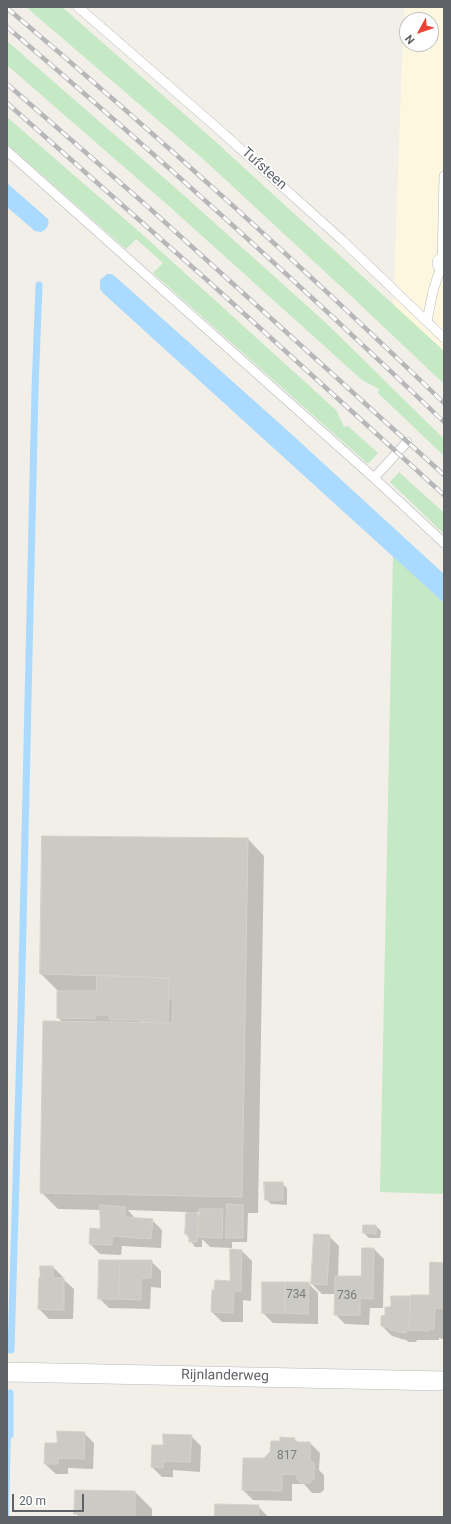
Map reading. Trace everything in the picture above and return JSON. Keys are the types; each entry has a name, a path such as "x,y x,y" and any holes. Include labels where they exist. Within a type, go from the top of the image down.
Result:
{"street":[{"name":"Rijnlanderweg","path":"7,1372 444,1381"}],"lane":[{"name":"Tufsteen","path":"78,7 209,121 342,240 444,338"},
{"path":"7,151 374,478 444,543"},
{"path":"427,321 433,291 443,264 444,176"},
{"path":"374,478 407,442"}],"shaded area":[{"path":"404,7 444,7 444,365 393,316 402,52 439,52 439,12 404,12"}],"green space":[{"path":"26,7 62,7 217,143 444,351 444,384 202,158"},
{"path":"7,41 179,191 325,322 444,439 444,456 378,393 379,389 362,380 170,207 7,65"},
{"path":"7,117 144,236 336,410 344,427 348,426 378,453 368,464 153,273 163,263 136,239 126,249 7,144"},
{"path":"399,472 444,513 444,534 390,482"},
{"path":"393,556 444,603 444,1194 380,1192"}],"water":[{"path":"7,183 48,219 48,225 44,230 41,232 35,231 7,207"},
{"path":"107,274 112,274 118,279 288,431 444,574 444,603 104,294 100,289 100,280"},
{"path":"7,1426 11,1427 9,1517 7,1517"}],"building":[{"path":"42,836 248,838 242,1197 40,1193 43,1021 172,1023 173,999 168,998 169,978 40,974"},
{"path":"97,975 169,978 168,1023 140,1022 140,1020 110,1020 109,1015 96,1015 95,1019 57,1018 57,991 96,991"},
{"path":"264,1182 283,1182 283,1200 265,1200"},
{"path":"227,1204 243,1205 243,1238 226,1238"},
{"path":"100,1205 125,1207 125,1217 153,1219 151,1239 112,1236 112,1245 89,1244 90,1228 100,1229"},
{"path":"200,1209 223,1209 222,1238 199,1237"},
{"path":"186,1213 198,1213 197,1242 189,1242 189,1235 185,1234"},
{"path":"363,1225 376,1225 376,1234 363,1233"},
{"path":"314,1234 330,1235 327,1285 311,1284"},
{"path":"362,1248 374,1248 373,1299 360,1298 360,1315 334,1315 335,1276 361,1276"},
{"path":"230,1249 242,1250 241,1291 234,1291 233,1313 211,1312 212,1290 214,1290 215,1280 230,1281"},
{"path":"99,1260 120,1260 119,1299 98,1299"},
{"path":"120,1260 152,1260 151,1278 141,1278 141,1300 119,1299"},
{"path":"430,1262 444,1263 444,1308 435,1308 434,1329 429,1329 429,1331 409,1330 411,1295 429,1295"},
{"path":"40,1266 53,1266 53,1278 64,1278 64,1310 38,1309"},
{"path":"262,1282 285,1282 285,1313 262,1313"},
{"path":"285,1282 309,1282 308,1314 285,1313"},
{"path":"391,1296 410,1296 409,1330 407,1330 406,1333 390,1330 390,1328 381,1326 381,1316 385,1315 385,1307 390,1307 391,1305"},
{"path":"57,1431 85,1432 84,1459 58,1458 58,1464 44,1464 45,1443 57,1443"},
{"path":"163,1434 192,1435 190,1462 164,1461 163,1468 151,1467 152,1445 163,1445"},
{"path":"280,1437 295,1438 294,1442 310,1442 310,1459 314,1464 314,1479 310,1483 301,1483 297,1479 297,1475 282,1474 282,1491 242,1490 243,1458 264,1458 270,1452 271,1441 280,1441"},
{"path":"75,1490 135,1491 135,1515 133,1515 133,1517 78,1517 78,1514 74,1514"},
{"path":"215,1504 259,1505 258,1517 215,1517"}],"waterway":[{"path":"11,1350 21,1014 35,389 39,285"},
{"path":"10,1393 10,1435"}],"railway":[{"path":"7,8 119,104 229,202 444,403"},
{"path":"7,27 119,124 228,222 337,321 444,422"},
{"path":"7,84 147,206 444,475"},
{"path":"7,103 207,280 444,495"}]}
